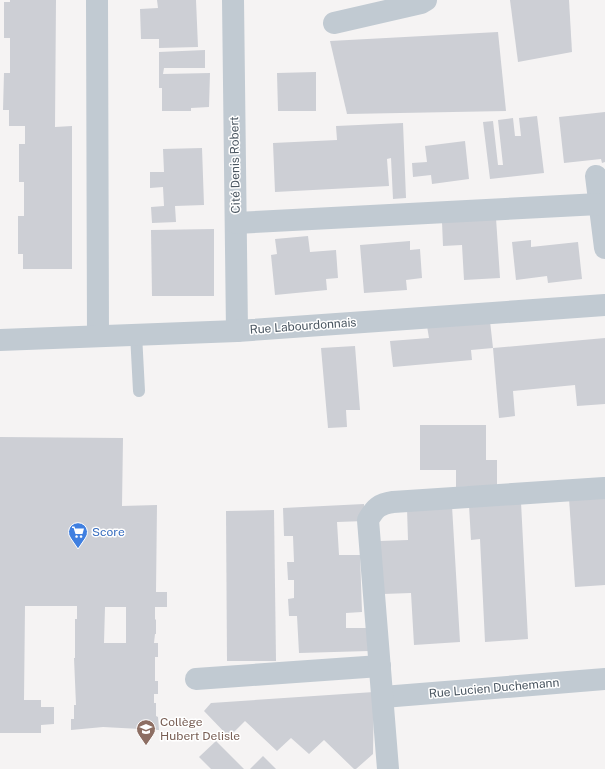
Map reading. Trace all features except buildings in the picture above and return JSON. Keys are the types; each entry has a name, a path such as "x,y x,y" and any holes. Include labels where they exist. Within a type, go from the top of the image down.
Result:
{"street":[{"path":"97,0 98,336"},
{"name":"Cité Denis Robert","path":"233,0 237,331"},
{"path":"334,23 421,3 426,0"},
{"path":"596,176 605,248"},
{"path":"236,224 600,204"},
{"name":"Rue Labourdonnais","path":"0,340 237,331 605,305"},
{"path":"388,769 368,520 373,511 382,503 604,488"},
{"path":"196,679 380,666"},
{"name":"Rue Lucien Duchemann","path":"383,697 605,679"}],"lane":[{"path":"136,334 138,391"}],"place":[{"name":"Score","path":"78,549"},
{"name":"Collège Hubert Delisle","path":"146,746"}]}
